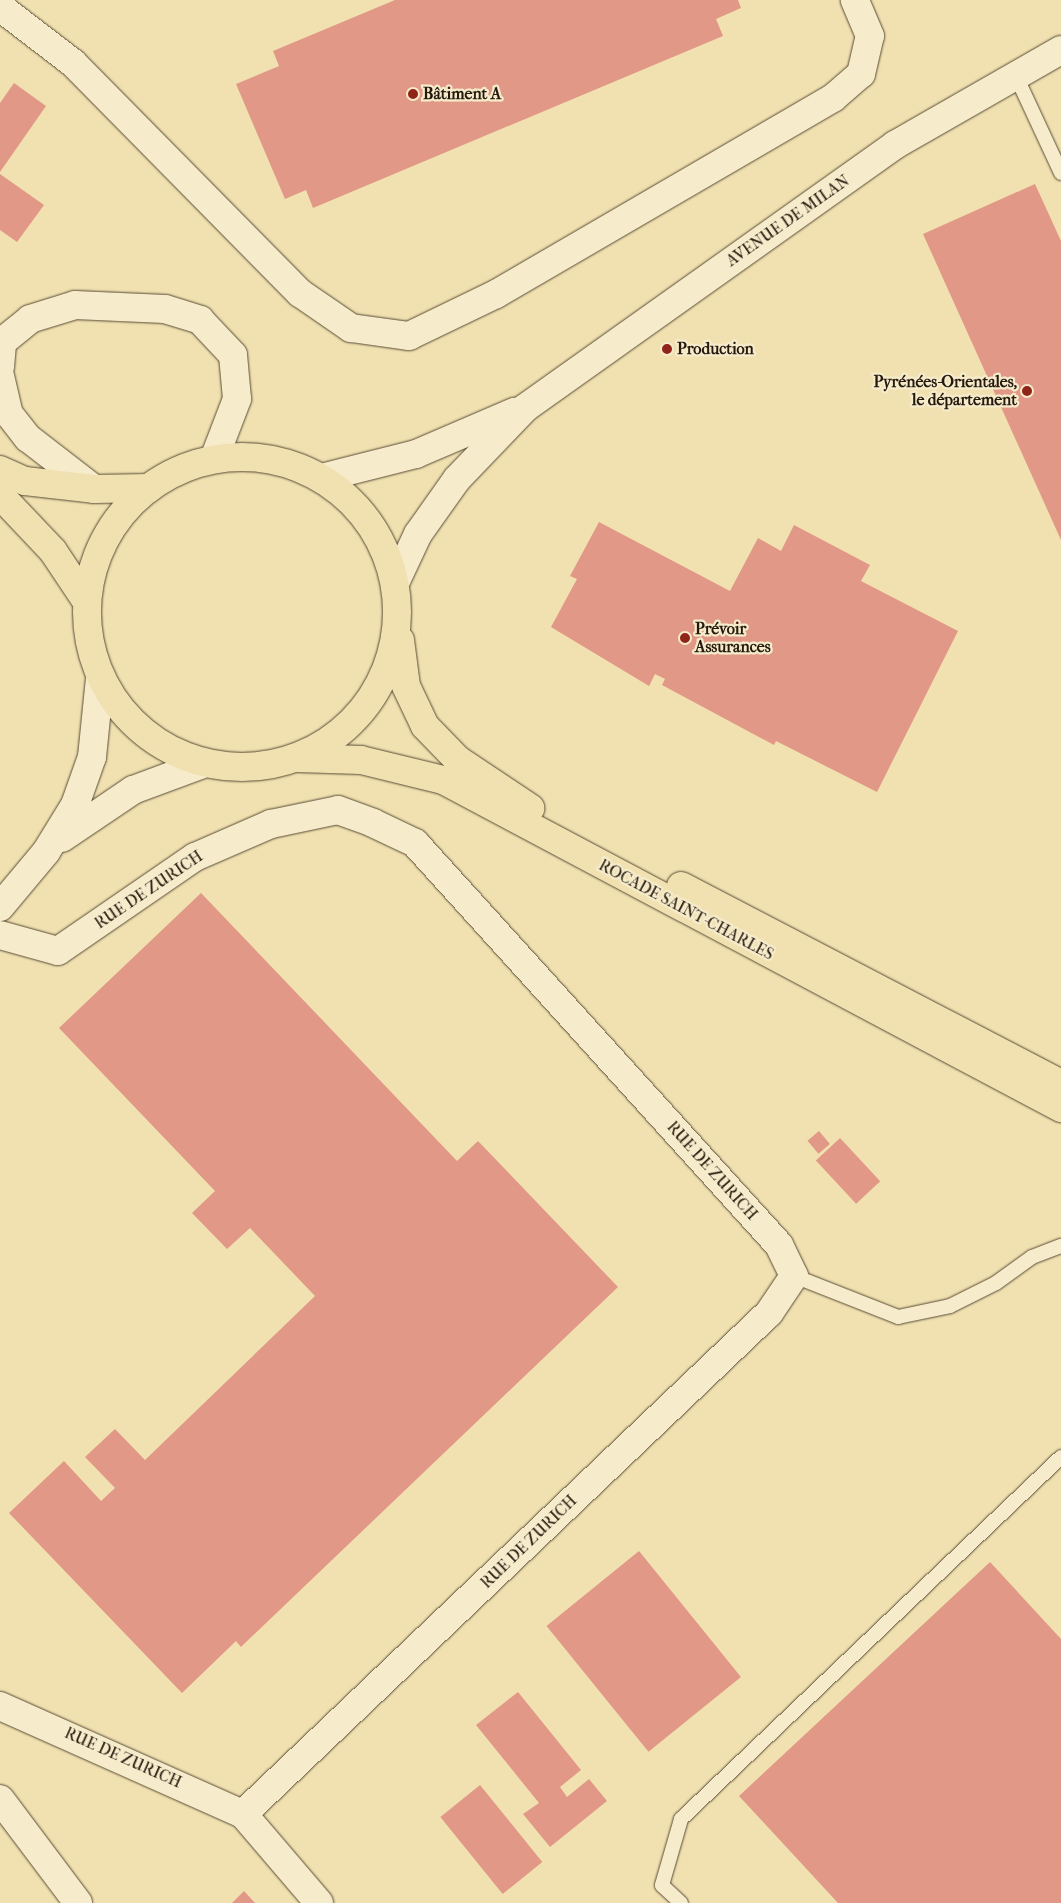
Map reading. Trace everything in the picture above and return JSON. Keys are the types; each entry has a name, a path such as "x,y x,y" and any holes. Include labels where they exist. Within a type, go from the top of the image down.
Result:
{"main road":[{"path":"214,459 278,461 321,478 356,505 381,542 395,583 398,622 389,666 367,705 336,736 297,758 250,768 203,764 160,746 132,722 100,678 89,641 87,602 100,550 118,519 150,488 180,470 214,459"},
{"path":"0,470 25,481 94,488 150,488"},
{"path":"0,495 53,550 87,602"},
{"name":"ROCADE SAINT-CHARLES","path":"398,622 406,686 425,726 458,760 518,802 1061,1084"},
{"name":"ROCADE SAINT-CHARLES","path":"297,758 361,760 442,780 1061,1108"}],"street":[{"path":"0,7 73,63 300,293 351,328 409,336 496,294 833,98 861,74 870,36 855,0"},
{"name":"AVENUE DE MILAN","path":"395,583 418,534 457,479 525,408 895,144 1061,50"},
{"path":"1,349 30,319 75,305 165,310 200,320 233,355 237,399 214,459"},
{"path":"0,376 9,414 28,438 94,488"},
{"name":"AVENUE DE MILAN","path":"321,478 416,454 525,408"},
{"path":"0,907 46,852 75,805 92,757 100,678"},
{"path":"46,852 91,816 133,790 203,764"},
{"name":"RUE DE ZURICH","path":"0,935 58,951 195,857 272,824 338,810 373,823 414,843 778,1245 794,1276 769,1313 243,1814"},
{"name":"RUE DE ZURICH","path":"0,1706 243,1814 319,1903"},
{"path":"0,1799 78,1903"}],"lane":[{"path":"1016,76 1061,173"},
{"path":"794,1276 898,1317 950,1306 996,1283 1032,1257 1061,1246"},
{"path":"681,1903 662,1884 681,1819 1061,1458"}],"building":[{"name":"Bâtiment A","path":"395,0 738,0 741,8 716,19 723,36 313,208 306,190 285,199 236,84 279,66 273,51"},
{"path":"14,83 46,106 0,172 0,103"},
{"path":"0,174 44,205 17,242 0,230"},
{"name":"Pyrénées-Orientales, le département","path":"1035,184 1061,241 1061,540 923,234"},
{"path":"599,522 730,591 758,538 781,551 794,525 870,565 861,581 958,631 877,792 776,741 774,745 662,685 665,679 655,674 649,686 551,627 577,579 570,576"},
{"path":"201,893 457,1161 478,1141 618,1287 241,1647 236,1641 182,1693 9,1513 64,1461 101,1501 115,1488 85,1457 115,1429 145,1460 315,1296 250,1228 227,1249 192,1213 215,1191 59,1028"},
{"path":"819,1131 830,1144 818,1154 808,1141"},
{"path":"840,1138 880,1181 856,1204 816,1161"},
{"path":"639,1551 741,1677 648,1752 547,1626"},
{"path":"990,1562 1061,1639 1061,1903 838,1903 739,1796"},
{"path":"518,1692 581,1770 560,1787 567,1797 589,1779 607,1801 550,1847 523,1814 539,1803 476,1725"},
{"path":"480,1785 542,1862 503,1894 440,1817"},
{"path":"244,1891 255,1903 232,1903"}],"place":[{"name":"Bâtiment A","path":"413,94"},
{"name":"Production","path":"667,349"},
{"name":"Pyrénées-Orientales, le département","path":"1027,391"},
{"name":"Prévoir Assurances","path":"685,638"}]}
